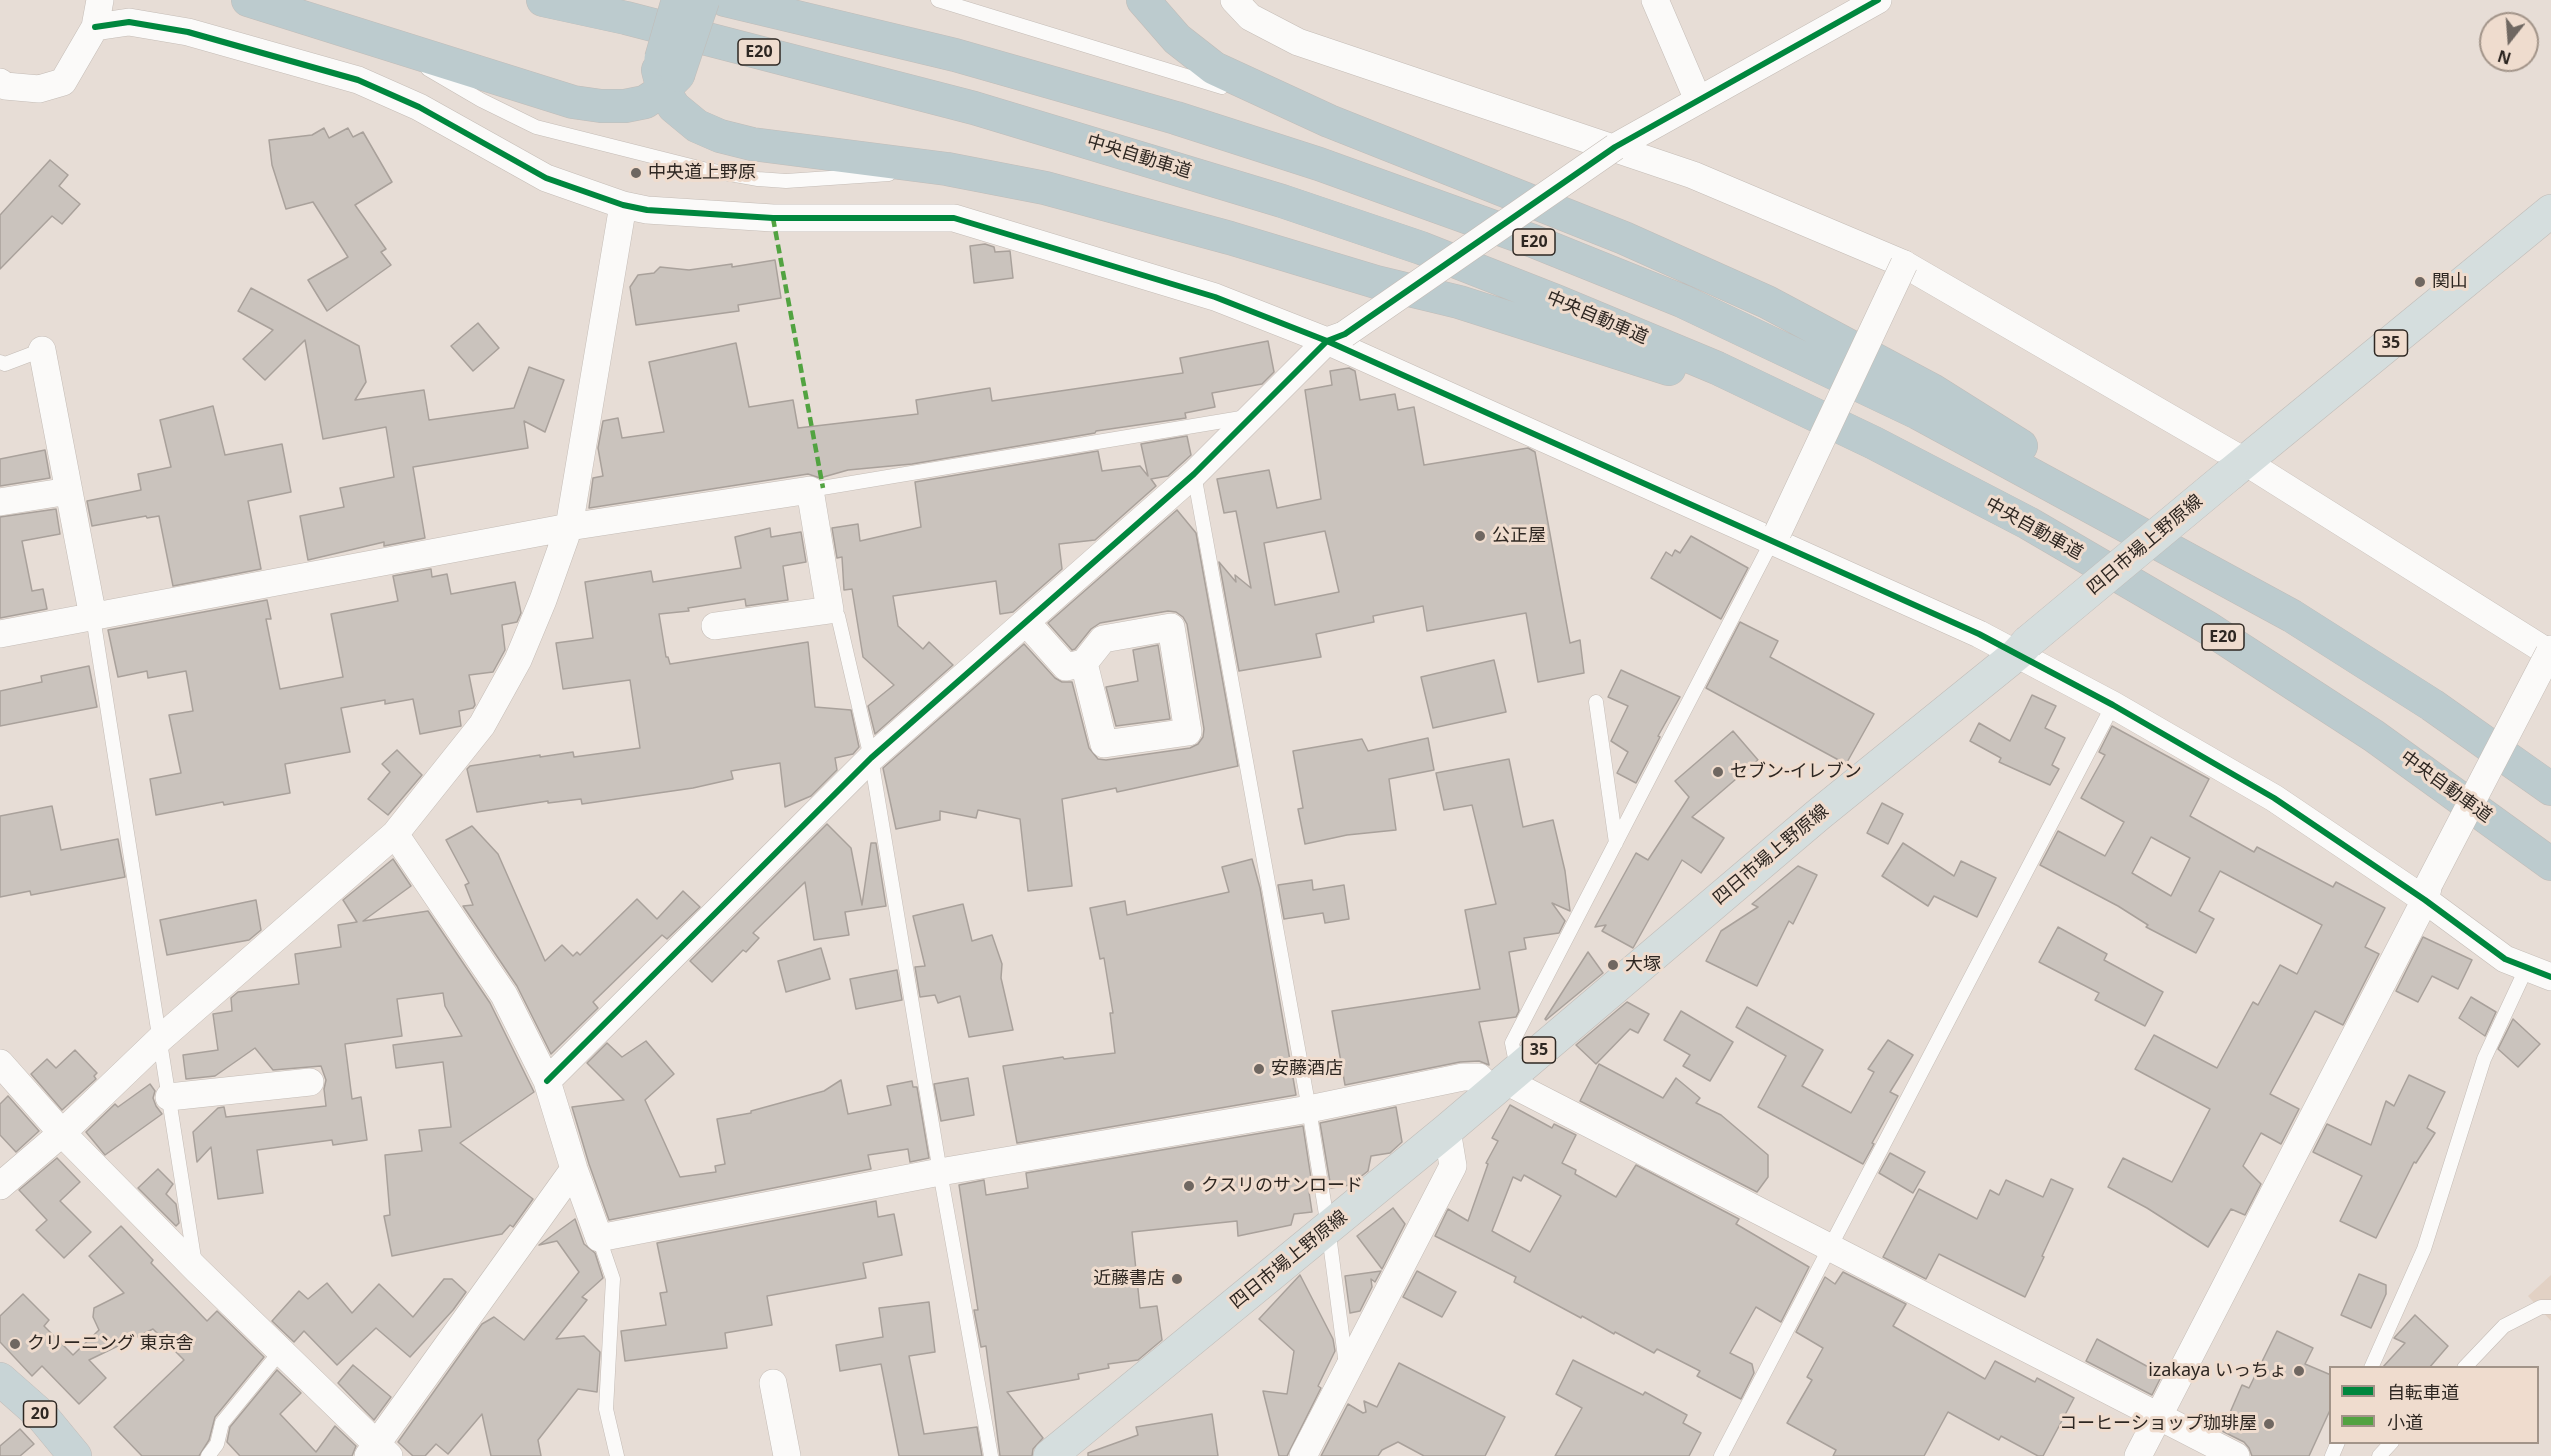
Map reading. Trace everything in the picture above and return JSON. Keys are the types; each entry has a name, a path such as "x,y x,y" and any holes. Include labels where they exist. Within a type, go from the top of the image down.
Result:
{"highway":[{"path":"249,0 573,102 601,106 625,106 645,102 666,78 703,0"},
{"name":"中央自動車道","path":"543,0 626,18 974,108 1282,201 1421,248 1718,368 1874,443 2028,523 2208,628 2374,736 2551,864"},
{"path":"678,0 666,78 674,107 697,126 720,136 752,144 948,169 1046,188 1376,282 1459,302 1662,366 1874,443"},
{"name":"E20","path":"725,0 955,55 1094,93 1308,161 1566,254 1682,301 1918,413 2292,616 2432,705 2551,789"},
{"path":"1143,0 1177,39 1214,68 1329,121 1624,238 1767,302 1932,390 2292,616"},
{"name":"20","path":"0,1379 42,1416 75,1456"}],"main road":[{"name":"四日市場上野原線","path":"1050,1456 1447,1130 1818,815 2551,211"}],"street":[{"path":"1234,0 1250,17 1299,42 1615,147 1703,179 1904,264 2237,468 2550,651 2138,1456"},
{"path":"1655,0 1698,100"},
{"path":"548,1081 871,758 1194,474 1249,417 1336,338 1615,147 1878,0"},
{"path":"0,82 5,86 39,89 63,82 98,10 129,22 188,32 358,80 419,107 546,178 623,205 647,210 773,218 954,218 1215,297 1336,338 1775,537 1979,634 2023,648 2113,705 2274,798 2427,892 2505,959 2539,973"},
{"path":"0,1186 62,1133 160,1040 395,834 482,725 518,660 543,600 569,527 623,205"},
{"path":"1775,537 1904,264"},
{"path":"42,350 93,617"},
{"path":"0,634 569,527 810,490 830,610 715,626"},
{"path":"0,502 69,491"},
{"path":"1026,621 1066,667 1084,663 1103,639 1171,627 1188,732 1104,744 1084,663"},
{"path":"395,834 504,995 548,1081 574,1169 599,1238 940,1172 1309,1109 1463,1077 1505,1080 2158,1418 2236,1456"},
{"path":"0,1063 62,1133 378,1452 574,1169"},
{"path":"169,1097 310,1082"},
{"path":"1303,1456 1452,1166 1447,1130"},
{"path":"773,1383 787,1456"}],"lane":[{"path":"938,0 1329,121"},
{"path":"391,43 450,83 536,127 706,170 758,179 786,181 948,169"},
{"path":"0,362 5,364 42,350"},
{"path":"810,490 1249,417"},
{"path":"1194,474 1309,1109 1328,1227 1347,1372"},
{"path":"1505,1080 1512,1042 1775,537"},
{"path":"830,610 838,616 871,758 940,1172 991,1456"},
{"path":"93,617 196,1269"},
{"path":"1596,702 1616,843"},
{"path":"1721,1456 2113,705"},
{"path":"2372,1366 2424,1249 2484,1059 2539,973"},
{"path":"599,1238 613,1280 606,1408 617,1456"},
{"path":"2466,1366 2504,1326 2541,1307 2551,1307"},
{"path":"208,1456 217,1444 222,1423 280,1352"},
{"path":"2379,1456 2391,1444"}],"shaded area":[{"path":"2551,1275 2551,1321 2528,1296"}],"building":[{"path":"324,128 329,138 348,128 353,137 363,132 392,182 355,205 386,249 381,252 391,265 327,311 308,280 348,257 313,202 286,209 272,165 269,140 312,135"},
{"path":"50,160 68,175 59,186 80,204 62,224 52,216 0,269 0,215"},
{"path":"985,244 994,247 995,252 1010,251 1013,278 974,283 970,246"},
{"path":"775,260 781,298 738,305 739,311 636,325 630,287 638,275 654,273 660,267 689,270 732,264 732,267"},
{"path":"251,288 359,346 366,382 355,400 424,390 429,420 514,408 529,367 564,380 545,432 524,421 528,448 413,467 425,538 384,546 384,542 308,560 300,516 344,507 340,488 394,477 386,427 323,439 305,340 265,380 243,359 273,330 238,311"},
{"path":"478,323 499,348 473,371 451,346"},
{"path":"1268,341 1274,372 1262,384 1212,393 1215,407 1185,413 1186,418 1096,431 912,464 848,470 820,478 808,474 589,508 593,478 603,476 598,448 603,421 618,418 622,438 664,432 649,362 736,343 749,407 793,400 798,428 918,414 916,400 990,388 992,401 1183,373 1180,358"},
{"path":"1349,368 1355,371 1360,400 1395,394 1398,410 1414,407 1424,465 1528,448 1535,452 1570,643 1580,640 1584,673 1538,682 1526,613 1427,631 1423,606 1373,616 1374,622 1316,634 1321,657 1239,671 1219,562 1236,582 1235,575 1251,588 1236,511 1224,513 1217,479 1269,470 1277,508 1321,499 1305,390 1332,385 1330,371","holes":["1325,531 1339,592 1275,605 1264,543"]},
{"path":"213,406 225,455 282,444 291,492 248,501 261,569 173,586 159,516 147,518 146,516 92,526 87,501 141,490 138,474 171,467 160,420"},
{"path":"1187,436 1191,455 1168,476 1151,479 1156,486 1095,540 1059,544 1062,569 1013,612 1000,614 996,581 893,596 898,626 923,649 929,642 953,665 875,734 868,706 894,685 863,657 852,589 844,590 842,557 837,558 832,528 858,524 860,541 921,527 915,482 1098,451 1102,471 1140,466 1148,476 1141,444"},
{"path":"45,450 50,478 0,486 0,459"},
{"path":"56,509 60,534 22,541 32,591 43,589 47,609 0,618 0,517"},
{"path":"1177,510 1196,533 1238,766 1117,792 1116,788 1062,799 1072,886 1028,891 1020,819 978,810 976,818 940,811 940,820 896,829 883,768 1024,644 1055,678 1062,682 1072,682 1089,748 1098,759 1106,760 1190,748 1198,744 1203,737 1204,729 1187,624 1183,617 1176,612 1168,611 1100,623 1091,629 1072,650 1048,623"},
{"path":"770,528 771,537 801,532 806,562 783,566 788,600 746,606 745,599 688,608 689,611 659,614 666,657 670,664 808,642 815,707 851,710 859,747 853,754 835,758 837,770 811,796 785,807 780,763 731,771 733,779 693,788 582,804 581,799 548,803 548,801 477,812 467,769 470,766 540,755 540,757 573,752 574,757 640,748 630,680 563,689 556,643 593,638 585,582 651,571 653,582 741,568 735,537"},
{"path":"1691,536 1748,568 1721,619 1651,578 1666,552 1672,556 1675,550 1680,553"},
{"path":"431,569 432,577 447,574 451,594 515,582 521,613 517,622 502,625 505,650 493,672 469,675 475,705 473,708 459,711 461,726 420,734 413,699 385,704 385,700 341,708 350,752 285,764 290,793 224,805 223,802 156,815 150,779 181,773 169,715 193,711 186,671 148,678 147,671 118,677 108,630 267,600 271,619 266,619 280,689 343,677 331,614 398,601 393,576"},
{"path":"1740,622 1778,641 1770,657 1874,714 1846,764 1706,688"},
{"path":"1158,645 1170,719 1116,726 1106,687 1138,681 1133,650"},
{"path":"1494,660 1506,712 1433,728 1421,677"},
{"path":"89,666 97,707 0,726 0,691 42,682 41,676"},
{"path":"1621,670 1680,697 1658,736 1660,737 1636,783 1617,773 1628,752 1611,741 1628,706 1608,697"},
{"path":"2032,695 2056,706 2045,728 2065,738 2052,765 2059,769 2050,785 1999,762 2001,758 1970,741 1979,723 2010,741"},
{"path":"2112,726 2209,779 2190,816 2254,852 2257,847 2333,887 2336,882 2385,908 2365,947 2379,954 2343,1025 2315,1011 2270,1094 2299,1109 2281,1144 2261,1133 2243,1166 2261,1184 2245,1215 2231,1209 2208,1247 2147,1208 2108,1187 2123,1158 2172,1182 2210,1109 2135,1069 2154,1035 2217,1068 2253,1002 2258,1005 2280,965 2297,974 2322,925 2220,871 2199,911 2214,919 2196,953 2146,927 2148,925 2118,906 2040,865 2058,831 2105,856 2124,822 2081,798 2105,755 2099,752","holes":["2151,837 2190,858 2171,896 2132,873"]},
{"path":"1733,731 1758,760 1692,817 1724,838 1701,873 1682,860 1633,948 1602,931 1606,925 1595,927 1636,853 1648,860 1689,797 1675,781"},
{"path":"1428,738 1434,770 1389,779 1396,830 1347,835 1305,844 1298,809 1303,808 1293,751 1362,739 1368,751"},
{"path":"397,750 422,775 388,815 368,799 390,772 382,764"},
{"path":"1509,759 1523,827 1553,820 1565,871 1570,911 1552,903 1565,921 1559,933 1524,938 1526,949 1509,952 1519,1011 1516,1017 1479,1022 1489,1065 1479,1061 1460,1062 1345,1085 1332,1011 1480,989 1465,910 1496,904 1472,805 1444,810 1436,773"},
{"path":"1882,803 1903,814 1888,844 1867,833"},
{"path":"52,806 61,850 118,839 125,877 31,895 30,891 0,897 0,816"},
{"path":"827,824 851,848 862,905 871,843 876,843 886,906 845,912 849,935 814,940 805,882 753,933 759,938 746,952 743,950 712,982 690,961"},
{"path":"472,826 498,854 545,961 562,945 573,956 577,952 580,955 637,899 657,919 683,891 700,907 667,939 662,935 593,1002 598,1008 551,1054 517,986 463,906 473,905 465,885 469,883 446,840"},
{"path":"1903,843 1954,876 1961,861 1996,878 1977,917 1934,896 1928,906 1882,876"},
{"path":"393,859 411,886 363,921 428,911 490,1003 534,1092 460,1143 533,1199 513,1227 510,1225 502,1234 392,1256 384,1216 390,1215 385,1155 422,1151 419,1130 451,1127 443,1062 396,1068 393,1045 462,1036 445,1006 443,993 397,999 402,1036 345,1044 352,1099 361,1097 367,1140 333,1145 332,1140 257,1150 263,1193 218,1199 211,1147 197,1162 193,1132 218,1108 224,1107 226,1117 326,1106 324,1089 326,1080 321,1066 273,1070 255,1048 215,1076 186,1079 183,1055 218,1050 213,1014 232,1011 231,998 238,992 299,984 295,954 341,947 338,925 357,922 343,900"},
{"path":"1252,859 1260,888 1296,1095 1017,1143 1003,1066 1063,1057 1064,1059 1115,1053 1110,1013 1113,1013 1104,958 1100,959 1090,908 1125,901 1127,915 1229,892 1222,867"},
{"path":"1798,866 1817,875 1793,924 1789,921 1757,986 1706,961 1721,931 1758,907 1752,904"},
{"path":"1312,880 1313,890 1344,885 1349,919 1325,923 1323,913 1284,919 1278,885"},
{"path":"256,900 261,930 249,940 167,955 160,920"},
{"path":"963,904 972,941 992,935 1002,964 1001,978 1013,1030 969,1037 960,996 938,1003 935,995 920,997 915,967 925,966 913,916"},
{"path":"2058,927 2107,954 2104,960 2163,992 2145,1026 2095,1000 2099,993 2039,962"},
{"path":"2423,937 2472,960 2458,989 2432,976 2418,1002 2396,991"},
{"path":"821,948 830,979 786,992 778,961"},
{"path":"1588,952 1603,973 1546,1020 1545,1019"},
{"path":"897,970 902,1000 856,1009 850,979"},
{"path":"2471,997 2496,1012 2485,1036 2459,1018"},
{"path":"1627,1002 1649,1014 1638,1033 1630,1029 1596,1064 1576,1045"},
{"path":"1747,1007 1823,1050 1802,1086 1851,1113 1874,1072 1868,1069 1888,1040 1913,1055 1890,1092 1898,1096 1863,1164 1758,1107 1786,1056 1736,1027"},
{"path":"1681,1011 1733,1042 1710,1081 1683,1066 1690,1055 1664,1040"},
{"path":"2513,1019 2540,1044 2518,1067 2498,1049"},
{"path":"646,1041 674,1074 645,1100 680,1177 716,1172 715,1166 725,1164 717,1119 751,1113 751,1111 824,1091 841,1080 848,1114 891,1105 887,1086 912,1081 913,1087 917,1087 929,1158 910,1162 908,1149 868,1155 871,1169 609,1220 572,1107 624,1100 587,1063 607,1043 622,1057"},
{"path":"75,1050 97,1073 94,1076 96,1079 62,1110 31,1074 47,1059 56,1068"},
{"path":"1599,1064 1663,1098 1676,1078 1700,1098 1696,1103 1721,1115 1768,1155 1768,1177 1757,1192 1580,1101"},
{"path":"2409,1075 2445,1092 2427,1128 2435,1133 2416,1163 2414,1162 2376,1238 2340,1221 2362,1176 2313,1152 2327,1124 2371,1145 2386,1101 2394,1106"},
{"path":"968,1078 974,1115 941,1121 934,1084"},
{"path":"150,1084 155,1091 153,1098 156,1106 162,1114 105,1155 86,1132 115,1104 118,1107"},
{"path":"8,1096 39,1131 16,1152 0,1135 0,1104"},
{"path":"1510,1105 1552,1128 1554,1124 1576,1135 1562,1163 1576,1170 1575,1174 1616,1197 1636,1165 1739,1219 1736,1224 1809,1267 1781,1322 1756,1307 1730,1353 1752,1364 1754,1373 1741,1399 1697,1376 1700,1371 1657,1349 1654,1353 1582,1316 1581,1318 1514,1282 1516,1277 1435,1236 1448,1209 1468,1221 1488,1164 1486,1163 1498,1141 1492,1138","holes":["1524,1175 1561,1196 1530,1252 1492,1231 1513,1177 1521,1181"]},
{"path":"1396,1107 1402,1142 1390,1153 1371,1156 1368,1171 1350,1185 1331,1188 1320,1123"},
{"path":"1303,1126 1313,1191 1309,1192 1312,1212 1294,1214 1291,1225 1238,1236 1237,1221 1132,1232 1140,1308 1157,1306 1162,1340 1138,1360 1108,1364 1109,1368 1078,1374 1079,1379 1007,1392 1043,1438 1033,1449 1032,1456 1000,1456 986,1346 981,1347 974,1310 978,1310 959,1185 984,1180 986,1195 1028,1188 1026,1173"},
{"path":"1890,1153 1925,1172 1913,1193 1879,1173"},
{"path":"57,1158 80,1182 60,1201 91,1232 64,1258 36,1230 47,1220 19,1190"},
{"path":"158,1169 173,1184 166,1194 176,1204 179,1223 176,1226 138,1188"},
{"path":"2051,1179 2073,1189 2025,1297 1939,1254 1926,1279 1883,1257 1919,1189 1977,1219 1990,1190 1999,1195 2006,1180 2043,1197"},
{"path":"876,1201 878,1217 894,1214 902,1255 863,1263 866,1278 767,1296 772,1325 725,1333 727,1348 625,1361 621,1331 666,1325 660,1293 667,1292 657,1243"},
{"path":"1393,1208 1405,1224 1382,1269 1357,1236"},
{"path":"575,1219 584,1244 595,1253 603,1278 582,1297 587,1300 556,1339 584,1336 600,1352 597,1392 578,1389 538,1440 541,1456 491,1456 482,1414 448,1454 436,1444 425,1456 413,1456 398,1442 482,1324 494,1317 524,1340 579,1272 557,1241 539,1245"},
{"path":"121,1226 153,1260 151,1263 207,1321 217,1311 264,1357 215,1417 209,1440 199,1456 142,1456 114,1427 184,1360 153,1329 89,1360 106,1378 79,1404 42,1366 32,1376 0,1342 0,1316 23,1294 49,1320 44,1326 73,1355 99,1330 93,1317 94,1308 124,1293 89,1256"},
{"path":"1381,1271 1375,1282 1371,1279 1372,1287 1360,1311 1350,1313 1345,1276"},
{"path":"1417,1271 1456,1292 1442,1317 1403,1297"},
{"path":"1843,1272 1906,1304 1893,1326 1985,1379 1995,1361 2035,1382 2037,1378 2074,1398 2043,1456 2038,1456 2001,1436 1999,1440 1948,1412 1924,1456 1833,1456 1836,1450 1787,1423 1812,1380 1807,1377 1823,1348 1796,1332 1825,1277 1835,1284"},
{"path":"2359,1274 2386,1285 2386,1294 2371,1328 2341,1315"},
{"path":"1300,1275 1333,1339 1335,1351 1318,1386 1321,1388 1287,1456 1279,1456 1263,1391 1287,1394 1294,1351 1259,1319"},
{"path":"444,1279 452,1279 466,1292 453,1310 410,1357 376,1328 337,1365 304,1331 294,1342 272,1321 299,1291 308,1299 327,1283 352,1313 379,1284 413,1317"},
{"path":"929,1302 935,1352 909,1356 924,1434 977,1427 982,1456 899,1456 881,1364 840,1371 836,1345 883,1337 879,1308"},
{"path":"2415,1315 2448,1346 2431,1366 2384,1366 2405,1343 2394,1338"},
{"path":"2277,1331 2313,1348 2305,1364 2329,1374 2329,1412 2309,1456 2252,1456 2244,1442 2222,1431 2242,1385 2249,1388"},
{"path":"2097,1339 2152,1369 2155,1365 2164,1371 2152,1395 2086,1361"},
{"path":"1573,1360 1643,1395 1645,1392 1687,1415 1683,1423 1701,1433 1689,1456 1555,1456 1582,1408 1556,1394"},
{"path":"1399,1363 1505,1417 1485,1456 1424,1456 1398,1442 1382,1450 1378,1456 1321,1456 1348,1404 1363,1413 1366,1412 1364,1401 1377,1407"},
{"path":"353,1365 391,1397 374,1420 338,1383"},
{"path":"277,1370 301,1393 280,1414 316,1452 335,1426 356,1446 352,1456 240,1456 227,1442 230,1427"},
{"path":"1212,1414 1218,1456 1088,1456 1088,1453 1138,1435 1136,1427"},
{"path":"20,1429 34,1444 20,1456 0,1456 0,1446"}],"marked path":[{"path":"773,218 823,488"}],"cycle path":[{"path":"547,1081 871,758 1194,474 1327,341 1345,334 1615,147 1878,0"},
{"path":"95,27 129,22 188,32 358,80 419,107 546,178 623,205 647,210 773,218 954,218 1215,297 1327,341 1979,634 2113,705 2274,798 2425,900 2505,959 2551,977"}],"place":[{"name":"中央道上野原","path":"636,173"},
{"name":"関山","path":"2420,282"},
{"name":"公正屋","path":"1480,536"},
{"name":"セブン-イレブン","path":"1718,772"},
{"name":"大塚","path":"1613,965"},
{"name":"安藤酒店","path":"1259,1069"},
{"name":"クスリのサンロード","path":"1189,1186"},
{"name":"近藤書店","path":"1177,1279"},
{"name":"クリーニング 東京舎","path":"15,1344"},
{"name":"izakaya いっちょ","path":"2299,1371"},
{"name":"コーヒーショップ珈琲屋","path":"2269,1424"}]}
